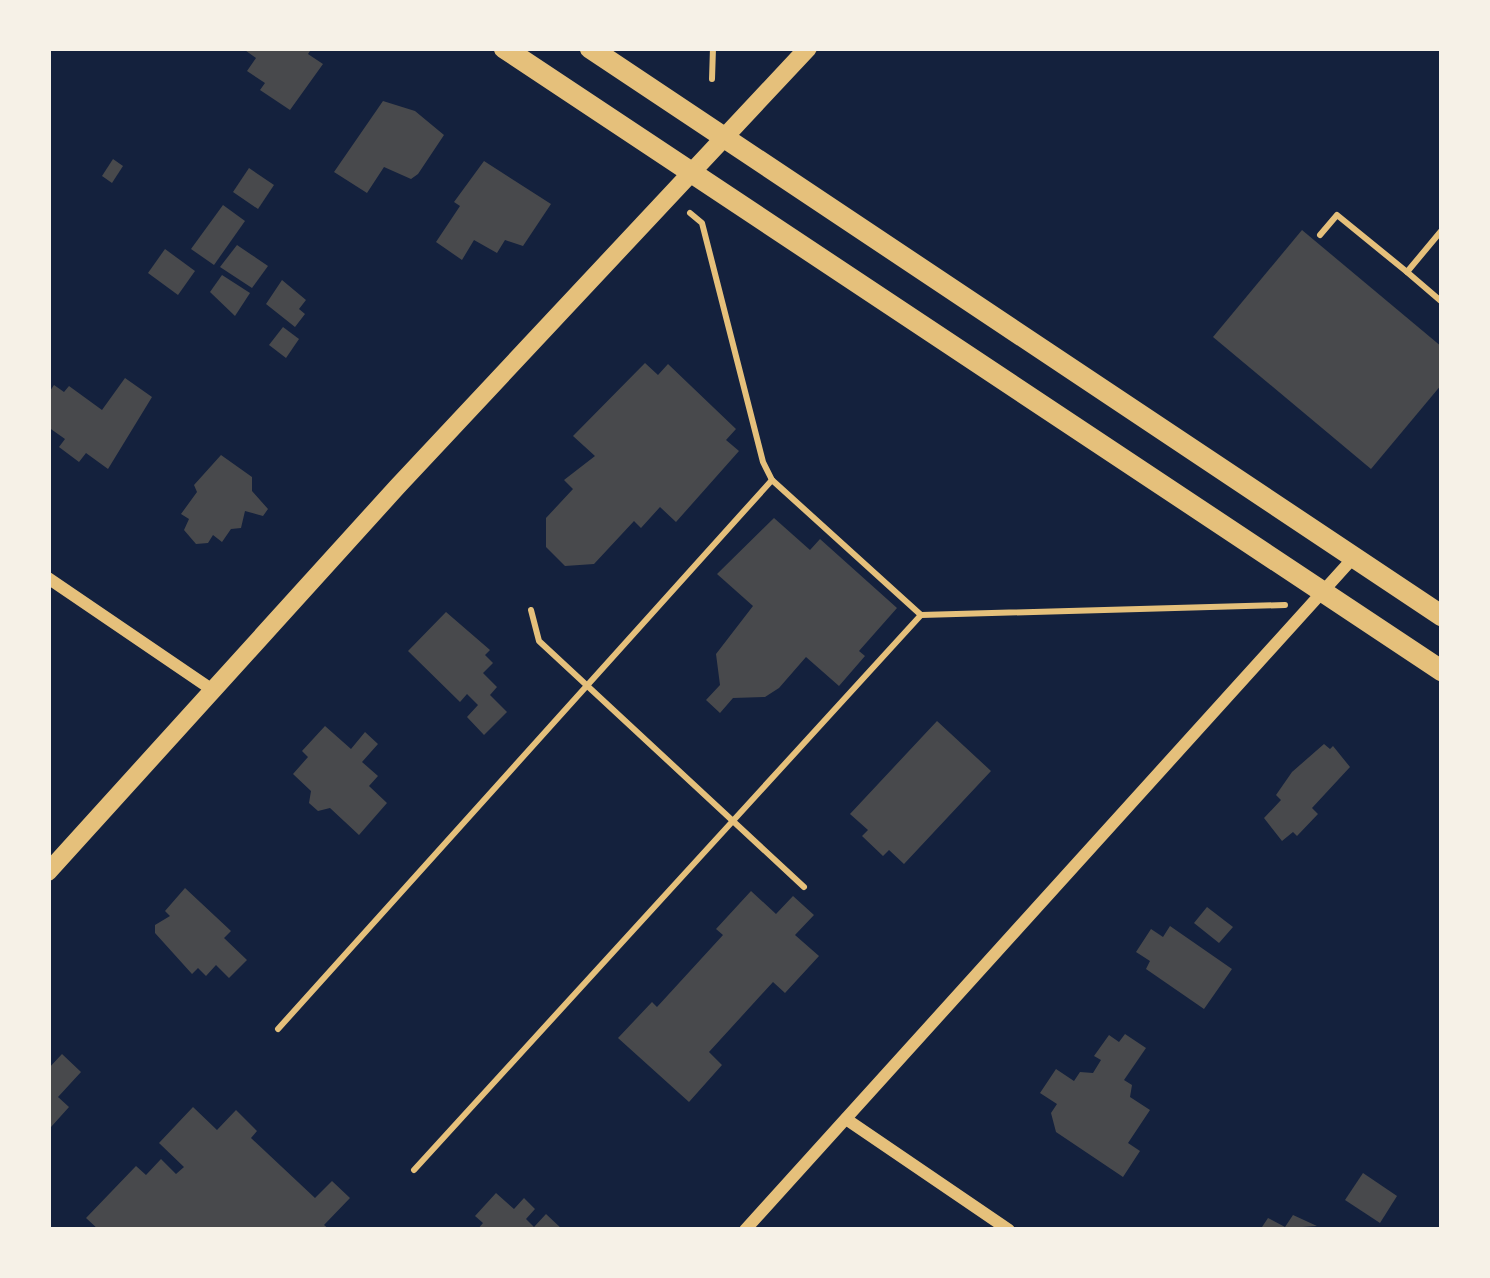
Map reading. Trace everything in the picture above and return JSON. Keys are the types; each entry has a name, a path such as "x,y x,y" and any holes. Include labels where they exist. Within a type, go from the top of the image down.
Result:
{"main road":[{"path":"504,48 1442,671"},
{"path":"590,48 1442,616"}],"street":[{"path":"48,872 808,48"},
{"path":"745,1230 1354,557"},
{"path":"48,578 214,691"},
{"path":"846,1119 1009,1230"}],"path":[{"path":"712,79 713,48"},
{"path":"690,213 702,223 763,462 772,480 921,615 1287,602"},
{"path":"1320,235 1337,215 1442,302"},
{"path":"1407,272 1442,230"},
{"path":"278,1029 772,480"},
{"path":"531,610 539,640 804,887"},
{"path":"414,1170 921,615"}],"building":[{"path":"242,48 312,48 308,54 323,64 290,110 260,90 265,83 247,71 256,58"},
{"path":"383,101 415,111 444,135 418,174 411,179 384,167 367,193 334,172"},
{"path":"113,159 123,166 112,183 102,176"},
{"path":"484,161 551,204 523,246 505,240 497,253 474,240 462,260 436,242 460,206 454,202"},
{"path":"249,168 274,185 258,209 233,192"},
{"path":"223,205 245,221 214,265 191,249"},
{"path":"1302,230 1442,347 1442,384 1371,469 1213,337"},
{"path":"237,245 268,266 252,288 220,267"},
{"path":"165,249 195,271 178,295 148,273"},
{"path":"222,275 250,293 235,316 210,292"},
{"path":"282,280 306,300 299,309 305,314 295,327 266,304"},
{"path":"283,327 299,339 286,358 269,345"},
{"path":"645,363 658,375 668,364 736,429 726,440 739,451 676,522 660,507 641,528 634,521 594,564 565,566 546,547 546,518 573,489 564,480 595,456 573,436"},
{"path":"125,378 152,397 108,469 86,453 79,462 59,447 65,439 48,427 48,394 54,385 64,392 69,386 102,410"},
{"path":"221,455 252,477 252,491 268,509 263,516 245,511 241,528 231,529 222,542 213,535 208,543 196,544 184,530 189,519 181,514 197,492 194,485"},
{"path":"774,518 810,550 820,539 897,608 859,651 865,656 839,686 806,657 779,688 765,697 733,698 720,713 706,700 720,685 716,654 753,606 717,574"},
{"path":"446,612 490,650 485,655 493,663 483,673 497,687 490,695 507,712 484,735 467,717 478,705 467,694 460,702 408,651"},
{"path":"937,721 991,771 904,864 889,850 883,856 862,836 868,830 850,814"},
{"path":"325,726 351,749 365,732 378,744 362,762 378,776 369,786 387,803 359,835 330,808 318,811 309,803 311,791 293,774 308,757 302,751"},
{"path":"1324,744 1333,746 1350,767 1312,808 1318,814 1297,836 1293,832 1282,841 1264,818 1281,800 1276,795 1292,772"},
{"path":"185,888 231,931 224,938 247,960 229,978 216,965 206,976 198,968 192,974 155,933 155,925 170,916 165,911"},
{"path":"751,891 776,914 793,896 814,915 795,935 819,956 785,993 773,982 709,1052 722,1065 689,1102 618,1038 652,1002 657,1007 723,935 716,929"},
{"path":"1207,907 1233,927 1219,943 1194,923"},
{"path":"1170,926 1232,969 1204,1009 1146,969 1150,961 1136,952 1151,929 1163,937"},
{"path":"1125,1034 1146,1048 1124,1080 1132,1085 1130,1097 1150,1110 1128,1143 1140,1151 1123,1177 1056,1132 1051,1113 1057,1104 1040,1093 1056,1069 1074,1081 1080,1072 1093,1073 1101,1060 1094,1056 1109,1035 1119,1042"},
{"path":"62,1054 81,1072 58,1097 69,1107 51,1127 48,1069"},
{"path":"193,1107 217,1130 236,1110 257,1131 251,1138 315,1198 332,1181 350,1198 324,1225 330,1230 99,1230 86,1218 136,1166 146,1175 161,1159 176,1174 184,1167 159,1143"},
{"path":"1363,1173 1397,1196 1380,1223 1345,1200"},
{"path":"496,1193 514,1209 524,1198 535,1209 526,1219 534,1227 546,1214 563,1230 477,1230 483,1223 475,1216"},
{"path":"1293,1215 1317,1226 1260,1230 1268,1218 1285,1227"}]}
